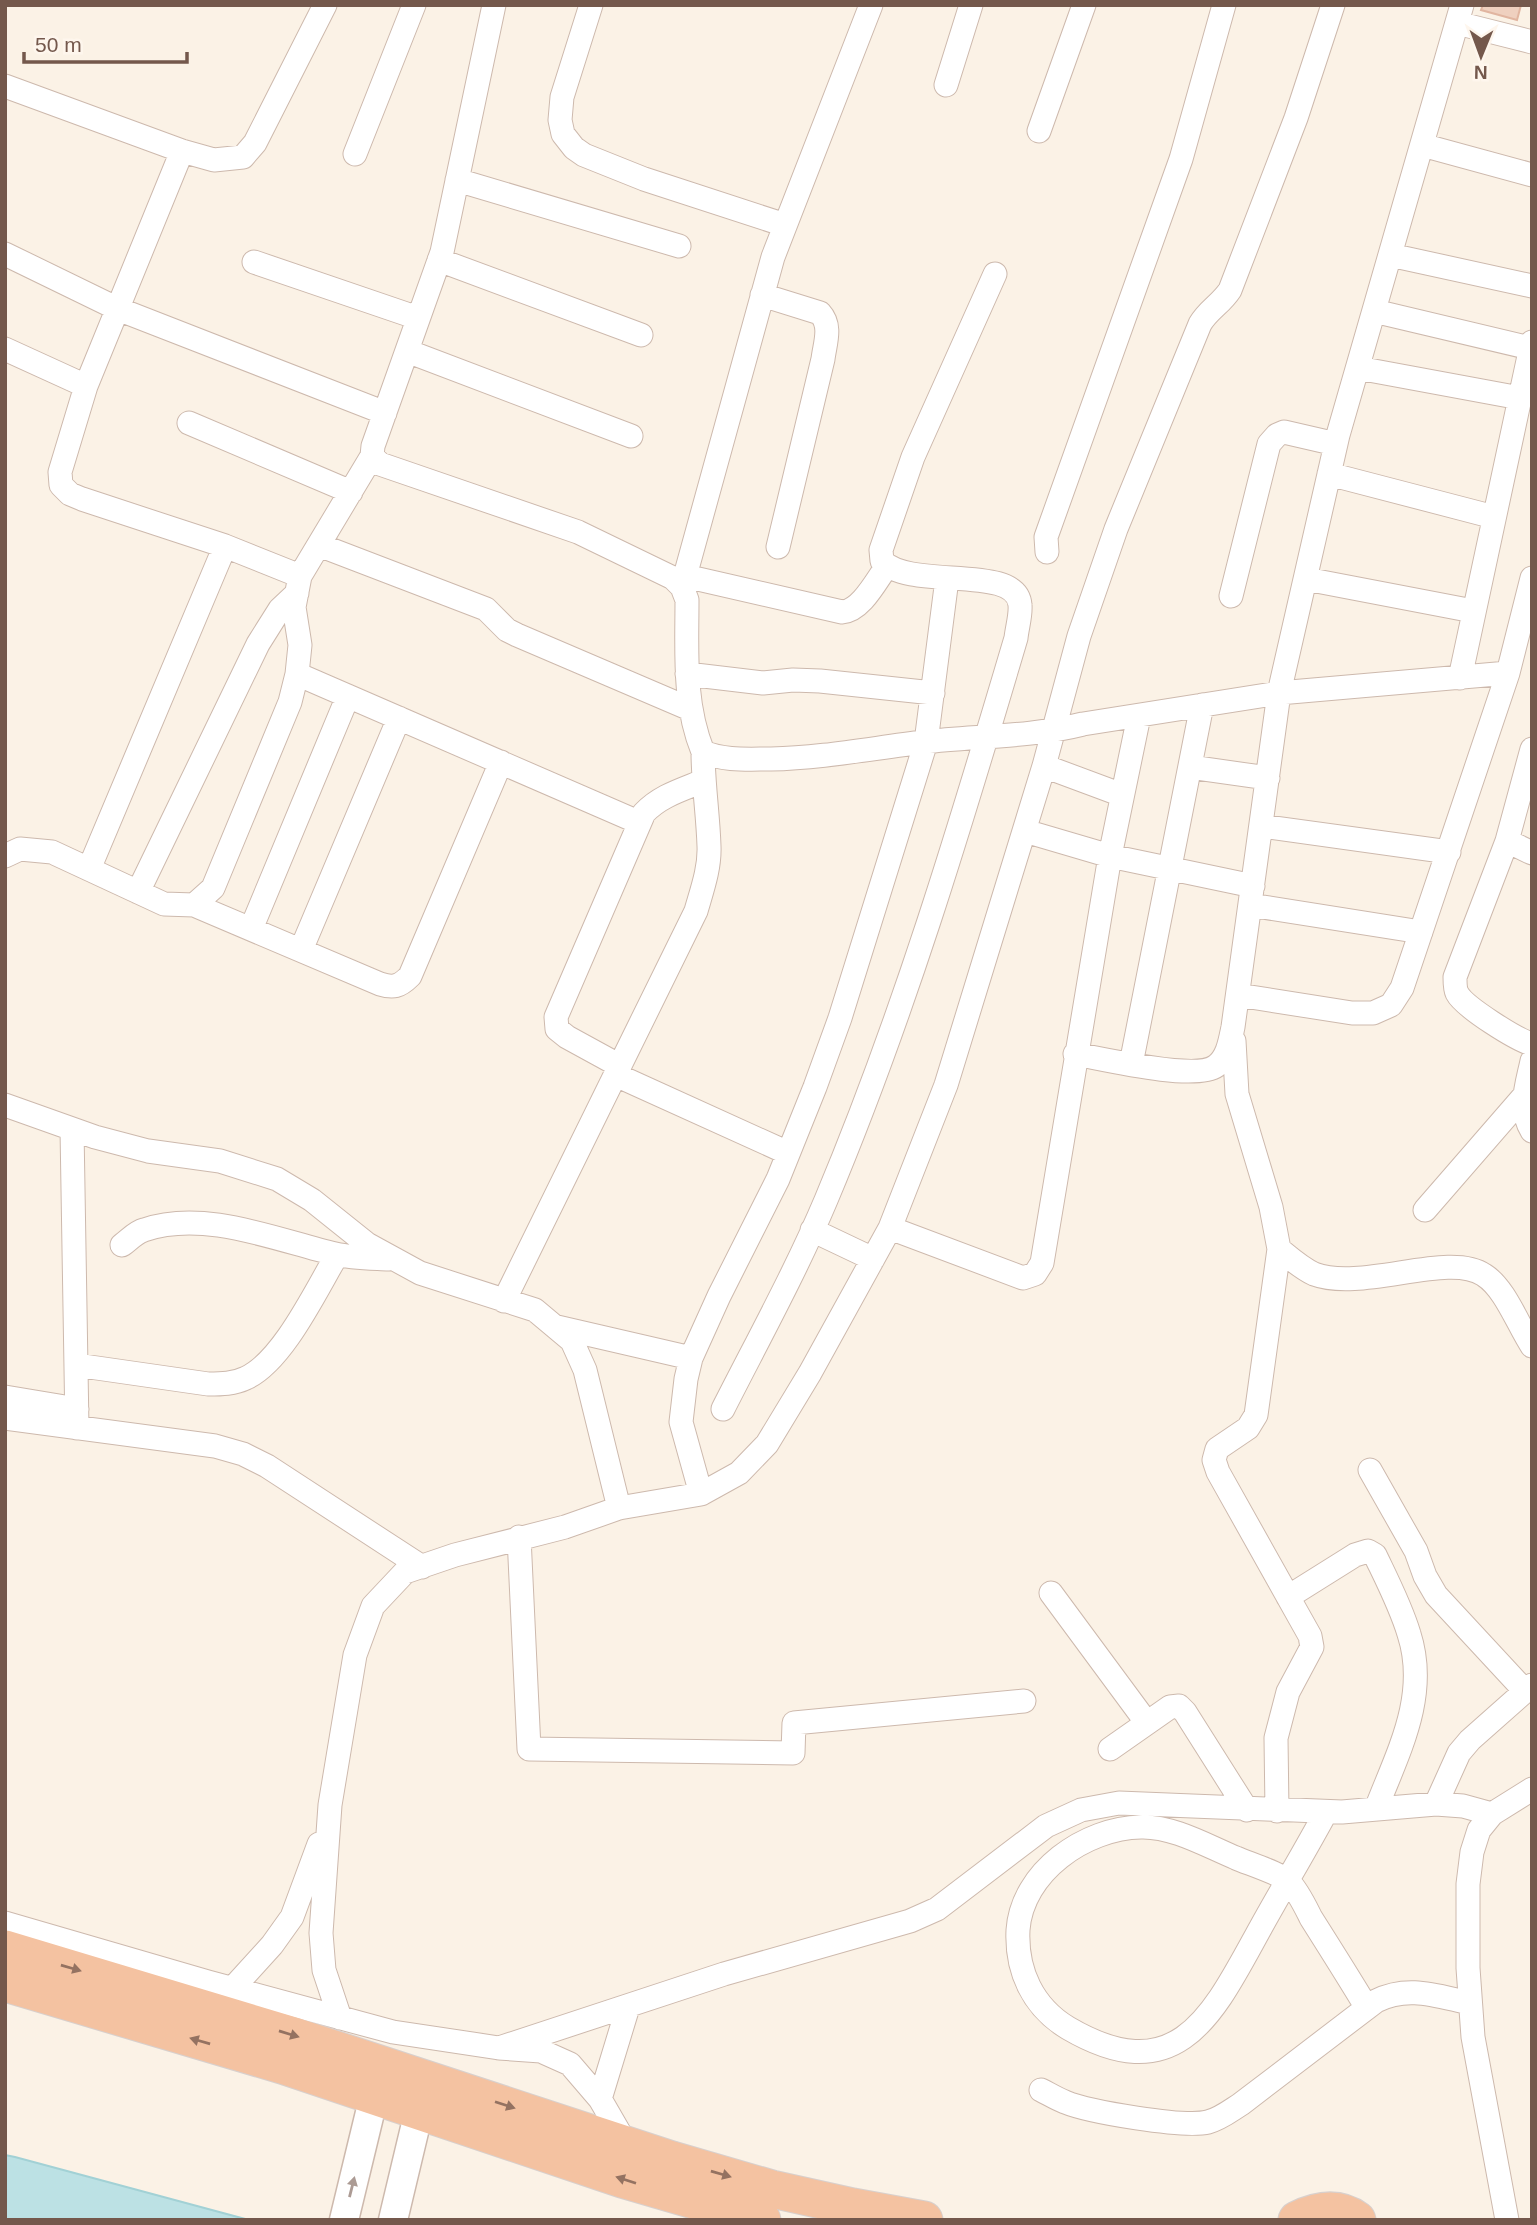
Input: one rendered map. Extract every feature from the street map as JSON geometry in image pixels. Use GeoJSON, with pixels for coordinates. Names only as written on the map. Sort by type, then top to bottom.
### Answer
{"type":"FeatureCollection","features":[{"type":"Feature","properties":{"kind":"highway"},"geometry":{"type":"LineString","coordinates":[[5,1949],[297,2036],[772,2189],[925,2220]]}},
{"type":"Feature","properties":{"kind":"highway"},"geometry":{"type":"LineString","coordinates":[[5,1983],[282,2065],[622,2179],[762,2220]]}},
{"type":"Feature","properties":{"kind":"highway"},"geometry":{"type":"LineString","coordinates":[[1297,2220],[1311,2212],[1331,2210],[1350,2214],[1357,2220]]}},
{"type":"Feature","properties":{"kind":"street"},"geometry":{"type":"LineString","coordinates":[[5,86],[214,160],[243,157],[255,143],[325,5]]}},
{"type":"Feature","properties":{"kind":"street"},"geometry":{"type":"LineString","coordinates":[[355,154],[414,5]]}},
{"type":"Feature","properties":{"kind":"street"},"geometry":{"type":"LineString","coordinates":[[138,892],[258,644],[298,584],[372,456],[384,413],[439,260],[494,5]]}},
{"type":"Feature","properties":{"kind":"street"},"geometry":{"type":"LineString","coordinates":[[591,5],[562,97],[560,120],[563,134],[574,148],[584,155],[644,179],[785,225]]}},
{"type":"Feature","properties":{"kind":"street"},"geometry":{"type":"LineString","coordinates":[[504,1301],[696,911],[705,883],[709,848],[703,751],[690,709],[687,600],[684,581],[773,257],[871,5]]}},
{"type":"Feature","properties":{"kind":"street"},"geometry":{"type":"LineString","coordinates":[[946,85],[971,5]]}},
{"type":"Feature","properties":{"kind":"street"},"geometry":{"type":"LineString","coordinates":[[1039,131],[1084,5]]}},
{"type":"Feature","properties":{"kind":"street"},"geometry":{"type":"LineString","coordinates":[[1047,552],[1046,537],[1181,159],[1224,5]]}},
{"type":"Feature","properties":{"kind":"street"},"geometry":{"type":"LineString","coordinates":[[340,2018],[324,1970],[321,1933],[330,1805],[355,1655],[373,1606],[405,1572],[565,1527],[620,1508],[701,1494],[739,1473],[767,1444],[810,1373],[890,1228],[946,1085],[1025,831],[1079,636],[1116,529],[1200,324],[1207,313],[1223,302],[1230,290],[1296,118],[1333,5]]}},
{"type":"Feature","properties":{"kind":"street"},"geometry":{"type":"LineString","coordinates":[[1075,1054],[1183,1072],[1202,1072],[1217,1066],[1228,1051],[1279,693],[1336,444],[1459,14],[1532,42]]}},
{"type":"Feature","properties":{"kind":"street"},"geometry":{"type":"LineString","coordinates":[[1422,145],[1532,175]]}},
{"type":"Feature","properties":{"kind":"street"},"geometry":{"type":"LineString","coordinates":[[182,150],[86,386],[60,472],[61,485],[70,494],[82,499],[225,546],[298,584]]}},
{"type":"Feature","properties":{"kind":"street"},"geometry":{"type":"LineString","coordinates":[[457,180],[679,246]]}},
{"type":"Feature","properties":{"kind":"street"},"geometry":{"type":"LineString","coordinates":[[5,254],[118,309],[384,413]]}},
{"type":"Feature","properties":{"kind":"street"},"geometry":{"type":"LineString","coordinates":[[1390,255],[1532,286]]}},
{"type":"Feature","properties":{"kind":"street"},"geometry":{"type":"LineString","coordinates":[[439,260],[641,335]]}},
{"type":"Feature","properties":{"kind":"street"},"geometry":{"type":"LineString","coordinates":[[254,262],[418,318]]}},
{"type":"Feature","properties":{"kind":"street"},"geometry":{"type":"LineString","coordinates":[[723,1409],[813,1230],[839,1165],[922,945],[1016,638],[1020,605],[1016,593],[1007,585],[988,580],[917,576],[887,566],[882,561],[881,550],[913,457],[995,274]]}},
{"type":"Feature","properties":{"kind":"street"},"geometry":{"type":"LineString","coordinates":[[762,295],[820,313],[826,320],[827,330],[823,359],[778,547]]}},
{"type":"Feature","properties":{"kind":"street"},"geometry":{"type":"LineString","coordinates":[[1374,311],[1531,345],[1460,678]]}},
{"type":"Feature","properties":{"kind":"street"},"geometry":{"type":"LineString","coordinates":[[5,349],[86,386]]}},
{"type":"Feature","properties":{"kind":"street"},"geometry":{"type":"LineString","coordinates":[[407,351],[631,436]]}},
{"type":"Feature","properties":{"kind":"street"},"geometry":{"type":"LineString","coordinates":[[1357,368],[1520,398]]}},
{"type":"Feature","properties":{"kind":"street"},"geometry":{"type":"LineString","coordinates":[[190,423],[351,492]]}},
{"type":"Feature","properties":{"kind":"street"},"geometry":{"type":"LineString","coordinates":[[1231,596],[1269,444],[1284,432],[1336,444]]}},
{"type":"Feature","properties":{"kind":"street"},"geometry":{"type":"LineString","coordinates":[[372,456],[380,464],[578,532],[684,581],[849,612],[857,606],[887,566]]}},
{"type":"Feature","properties":{"kind":"street"},"geometry":{"type":"LineString","coordinates":[[1329,474],[1494,517]]}},
{"type":"Feature","properties":{"kind":"street"},"geometry":{"type":"LineString","coordinates":[[319,545],[486,609],[517,635],[690,709]]}},
{"type":"Feature","properties":{"kind":"street"},"geometry":{"type":"LineString","coordinates":[[89,869],[225,546]]}},
{"type":"Feature","properties":{"kind":"street"},"geometry":{"type":"LineString","coordinates":[[1238,995],[1352,1013],[1373,1013],[1391,1005],[1402,988],[1508,673],[1532,578]]}},
{"type":"Feature","properties":{"kind":"street"},"geometry":{"type":"LineString","coordinates":[[701,1494],[681,1422],[691,1358],[778,1179],[840,1018],[926,742],[947,579]]}},
{"type":"Feature","properties":{"kind":"street"},"geometry":{"type":"LineString","coordinates":[[1306,579],[1473,611]]}},
{"type":"Feature","properties":{"kind":"street"},"geometry":{"type":"LineString","coordinates":[[194,905],[213,888],[290,702],[298,674],[300,645],[294,607],[298,584]]}},
{"type":"Feature","properties":{"kind":"street"},"geometry":{"type":"LineString","coordinates":[[703,751],[717,758],[732,760],[805,758],[926,742],[1054,732],[1083,724],[1279,693],[1508,673]]}},
{"type":"Feature","properties":{"kind":"street"},"geometry":{"type":"LineString","coordinates":[[298,674],[638,822]]}},
{"type":"Feature","properties":{"kind":"street"},"geometry":{"type":"LineString","coordinates":[[687,674],[763,683],[820,681],[933,693]]}},
{"type":"Feature","properties":{"kind":"street"},"geometry":{"type":"LineString","coordinates":[[251,929],[348,696]]}},
{"type":"Feature","properties":{"kind":"street"},"geometry":{"type":"LineString","coordinates":[[1131,1063],[1202,705]]}},
{"type":"Feature","properties":{"kind":"street"},"geometry":{"type":"LineString","coordinates":[[890,1228],[1023,1278],[1035,1274],[1042,1263],[1110,856],[1139,716]]}},
{"type":"Feature","properties":{"kind":"street"},"geometry":{"type":"LineString","coordinates":[[301,950],[400,718]]}},
{"type":"Feature","properties":{"kind":"street"},"geometry":{"type":"LineString","coordinates":[[1532,749],[1507,841],[1455,977],[1456,992],[1465,1002],[1520,1041],[1532,1044]]}},
{"type":"Feature","properties":{"kind":"street"},"geometry":{"type":"LineString","coordinates":[[5,856],[20,849],[52,852],[164,904],[194,905],[393,988],[410,976],[501,762]]}},
{"type":"Feature","properties":{"kind":"street"},"geometry":{"type":"LineString","coordinates":[[1044,766],[1122,795]]}},
{"type":"Feature","properties":{"kind":"street"},"geometry":{"type":"LineString","coordinates":[[1190,767],[1268,778]]}},
{"type":"Feature","properties":{"kind":"street"},"geometry":{"type":"LineString","coordinates":[[703,781],[667,795],[643,813],[556,1017],[557,1029],[618,1070],[788,1153]]}},
{"type":"Feature","properties":{"kind":"street"},"geometry":{"type":"LineString","coordinates":[[1261,826],[1448,852]]}},
{"type":"Feature","properties":{"kind":"street"},"geometry":{"type":"LineString","coordinates":[[1025,831],[1110,856],[1170,869],[1252,895],[1421,932]]}},
{"type":"Feature","properties":{"kind":"street"},"geometry":{"type":"LineString","coordinates":[[1507,841],[1532,853]]}},
{"type":"Feature","properties":{"kind":"street"},"geometry":{"type":"LineString","coordinates":[[1233,1027],[1237,1094],[1271,1207],[1279,1249],[1256,1415],[1248,1427],[1217,1448],[1214,1460],[1218,1472],[1310,1636],[1312,1647],[1288,1692],[1280,1715],[1275,1762],[1278,1811]]}},
{"type":"Feature","properties":{"kind":"street"},"geometry":{"type":"LineString","coordinates":[[1532,1061],[1524,1096],[1524,1110],[1532,1131]]}},
{"type":"Feature","properties":{"kind":"street"},"geometry":{"type":"LineString","coordinates":[[1425,1210],[1524,1096]]}},
{"type":"Feature","properties":{"kind":"street"},"geometry":{"type":"LineString","coordinates":[[5,1105],[72,1129],[148,1151],[220,1161],[277,1179],[312,1200],[367,1244],[420,1273],[535,1310],[572,1342],[585,1370],[620,1508]]}},
{"type":"Feature","properties":{"kind":"street"},"geometry":{"type":"LineString","coordinates":[[72,1129],[77,1418]]}},
{"type":"Feature","properties":{"kind":"street"},"geometry":{"type":"LineString","coordinates":[[122,1245],[141,1230],[162,1225],[219,1225],[337,1255],[395,1259]]}},
{"type":"Feature","properties":{"kind":"street"},"geometry":{"type":"LineString","coordinates":[[813,1230],[873,1259]]}},
{"type":"Feature","properties":{"kind":"street"},"geometry":{"type":"LineString","coordinates":[[1279,1249],[1314,1274],[1334,1278],[1354,1279],[1451,1267],[1483,1274],[1496,1285],[1532,1346]]}},
{"type":"Feature","properties":{"kind":"street"},"geometry":{"type":"LineString","coordinates":[[76,1365],[208,1384],[227,1384],[245,1379],[261,1369],[277,1353],[337,1255]]}},
{"type":"Feature","properties":{"kind":"street"},"geometry":{"type":"LineString","coordinates":[[554,1326],[691,1358]]}},
{"type":"Feature","properties":{"kind":"street"},"geometry":{"type":"LineString","coordinates":[[5,1397],[77,1418],[243,1454],[267,1466],[422,1567]]}},
{"type":"Feature","properties":{"kind":"street"},"geometry":{"type":"LineString","coordinates":[[5,1418],[77,1418]]}},
{"type":"Feature","properties":{"kind":"street"},"geometry":{"type":"LineString","coordinates":[[1370,1470],[1416,1551],[1425,1576],[1436,1595],[1528,1688],[1459,1753],[1436,1804]]}},
{"type":"Feature","properties":{"kind":"street"},"geometry":{"type":"LineString","coordinates":[[520,1538],[529,1749],[793,1753],[794,1723],[1024,1700]]}},
{"type":"Feature","properties":{"kind":"street"},"geometry":{"type":"LineString","coordinates":[[1288,1597],[1355,1555],[1368,1551],[1375,1555],[1409,1632],[1416,1658],[1415,1704],[1376,1809]]}},
{"type":"Feature","properties":{"kind":"street"},"geometry":{"type":"LineString","coordinates":[[1051,1593],[1147,1723]]}},
{"type":"Feature","properties":{"kind":"street"},"geometry":{"type":"LineString","coordinates":[[1110,1749],[1170,1707],[1179,1706],[1247,1810]]}},
{"type":"Feature","properties":{"kind":"street"},"geometry":{"type":"LineString","coordinates":[[1507,2220],[1473,2037],[1467,1926],[1470,1873],[1479,1830],[1492,1814],[1532,1789]]}},
{"type":"Feature","properties":{"kind":"street"},"geometry":{"type":"LineString","coordinates":[[499,2048],[724,1974],[910,1921],[937,1909],[1046,1826],[1081,1810],[1119,1803],[1326,1812],[1436,1804],[1492,1814]]}},
{"type":"Feature","properties":{"kind":"street"},"geometry":{"type":"LineString","coordinates":[[232,1989],[272,1945],[292,1917],[309,1874],[330,1805]]}},
{"type":"Feature","properties":{"kind":"street"},"geometry":{"type":"LineString","coordinates":[[1326,1812],[1288,1880],[1212,2012],[1196,2030],[1171,2046],[1142,2052],[1114,2049],[1082,2036],[1056,2021],[1037,2003],[1024,1979],[1018,1930],[1024,1902],[1035,1882],[1055,1861],[1088,1840],[1109,1831],[1143,1826],[1174,1833],[1288,1880],[1367,2007]]}},
{"type":"Feature","properties":{"kind":"street"},"geometry":{"type":"LineString","coordinates":[[5,1923],[232,1989],[394,2032],[499,2048],[541,2051],[570,2064],[600,2098],[626,2144]]}},
{"type":"Feature","properties":{"kind":"street"},"geometry":{"type":"LineString","coordinates":[[1041,2090],[1064,2102],[1089,2110],[1185,2124],[1207,2123],[1224,2116],[1241,2104],[1367,2007],[1389,1994],[1414,1992],[1470,2003]]}},
{"type":"Feature","properties":{"kind":"street"},"geometry":{"type":"LineString","coordinates":[[600,2098],[628,2007]]}},
{"type":"Feature","properties":{"kind":"street"},"geometry":{"type":"LineString","coordinates":[[344,2220],[374,2096]]}},
{"type":"Feature","properties":{"kind":"street"},"geometry":{"type":"LineString","coordinates":[[393,2220],[419,2111]]}},
{"type":"Feature","properties":{"kind":"water"},"geometry":{"type":"Polygon","coordinates":[[[5,2155],[15,2157],[249,2220],[5,2220],[5,2155]]]}},
{"type":"Feature","properties":{"kind":"building"},"geometry":{"type":"Polygon","coordinates":[[[1483,5],[1521,5],[1517,20],[1481,10],[1483,5]]]}}]}
